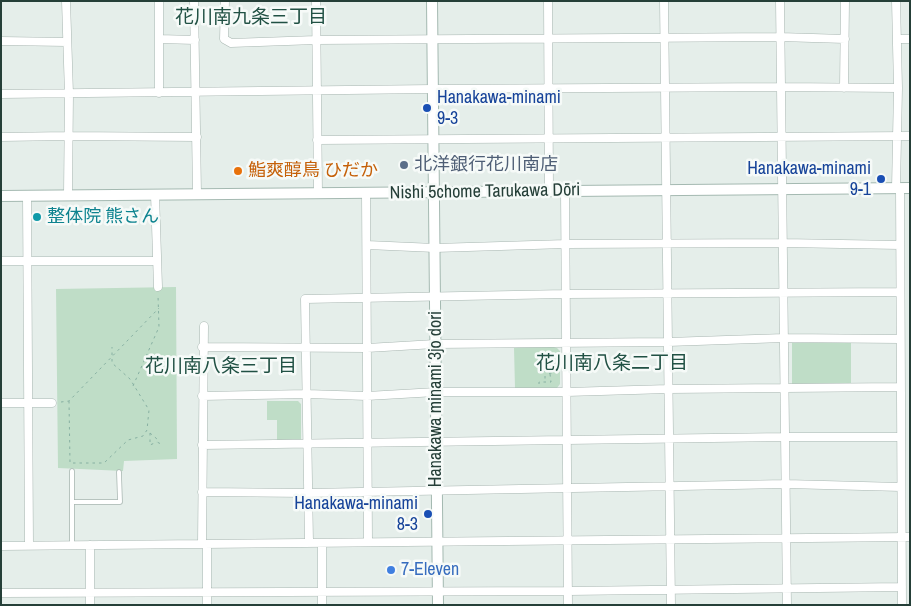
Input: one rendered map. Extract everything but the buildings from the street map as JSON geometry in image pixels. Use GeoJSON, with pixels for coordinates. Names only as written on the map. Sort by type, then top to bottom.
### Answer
{"type":"FeatureCollection","features":[{"type":"Feature","properties":{"kind":"main road","name":"Hanakawa minami 3jo dori"},"geometry":{"type":"LineString","coordinates":[[432,1],[438,605]]}},
{"type":"Feature","properties":{"kind":"main road","name":"Nishi 5chome Tarukawa Dōri"},"geometry":{"type":"LineString","coordinates":[[1,196],[902,188]]}},
{"type":"Feature","properties":{"kind":"street"},"geometry":{"type":"LineString","coordinates":[[66,1],[69,94],[67,136],[68,194]]}},
{"type":"Feature","properties":{"kind":"street"},"geometry":{"type":"LineString","coordinates":[[159,1],[159,93]]}},
{"type":"Feature","properties":{"kind":"street"},"geometry":{"type":"LineString","coordinates":[[194,1],[197,194]]}},
{"type":"Feature","properties":{"kind":"street"},"geometry":{"type":"LineString","coordinates":[[225,1],[224,39],[231,43],[316,40],[845,38]]}},
{"type":"Feature","properties":{"kind":"street"},"geometry":{"type":"LineString","coordinates":[[316,1],[318,193]]}},
{"type":"Feature","properties":{"kind":"street"},"geometry":{"type":"LineString","coordinates":[[548,1],[550,39],[549,191]]}},
{"type":"Feature","properties":{"kind":"street"},"geometry":{"type":"LineString","coordinates":[[664,1],[671,605]]}},
{"type":"Feature","properties":{"kind":"street"},"geometry":{"type":"LineString","coordinates":[[780,1],[787,605]]}},
{"type":"Feature","properties":{"kind":"street"},"geometry":{"type":"LineString","coordinates":[[844,88],[845,1]]}},
{"type":"Feature","properties":{"kind":"street"},"geometry":{"type":"LineString","coordinates":[[896,1],[898,136],[902,188],[900,245],[901,487],[906,538],[902,605]]}},
{"type":"Feature","properties":{"kind":"street"},"geometry":{"type":"LineString","coordinates":[[897,39],[910,38]]}},
{"type":"Feature","properties":{"kind":"street"},"geometry":{"type":"LineString","coordinates":[[159,39],[195,40]]}},
{"type":"Feature","properties":{"kind":"street"},"geometry":{"type":"LineString","coordinates":[[1,41],[67,42]]}},
{"type":"Feature","properties":{"kind":"street"},"geometry":{"type":"LineString","coordinates":[[1,94],[550,88],[898,88]]}},
{"type":"Feature","properties":{"kind":"street"},"geometry":{"type":"LineString","coordinates":[[317,140],[910,136]]}},
{"type":"Feature","properties":{"kind":"street"},"geometry":{"type":"LineString","coordinates":[[1,137],[196,137]]}},
{"type":"Feature","properties":{"kind":"street"},"geometry":{"type":"LineString","coordinates":[[565,191],[568,605]]}},
{"type":"Feature","properties":{"kind":"street"},"geometry":{"type":"LineString","coordinates":[[366,193],[368,542]]}},
{"type":"Feature","properties":{"kind":"street"},"geometry":{"type":"LineString","coordinates":[[156,194],[158,287]]}},
{"type":"Feature","properties":{"kind":"street"},"geometry":{"type":"LineString","coordinates":[[27,195],[29,545]]}},
{"type":"Feature","properties":{"kind":"street"},"geometry":{"type":"LineString","coordinates":[[367,245],[435,248],[566,244],[783,243],[900,245]]}},
{"type":"Feature","properties":{"kind":"street"},"geometry":{"type":"LineString","coordinates":[[1,262],[157,261]]}},
{"type":"Feature","properties":{"kind":"street"},"geometry":{"type":"LineString","coordinates":[[309,543],[305,299],[435,295],[667,294],[783,291],[900,292]]}},
{"type":"Feature","properties":{"kind":"street"},"geometry":{"type":"LineString","coordinates":[[204,326],[202,347],[202,492],[207,605]]}},
{"type":"Feature","properties":{"kind":"street"},"geometry":{"type":"LineString","coordinates":[[202,347],[367,348],[435,344],[668,342],[900,336],[910,332]]}},
{"type":"Feature","properties":{"kind":"street"},"geometry":{"type":"LineString","coordinates":[[202,396],[307,394],[367,396],[436,392],[784,389],[901,383],[910,380]]}},
{"type":"Feature","properties":{"kind":"street"},"geometry":{"type":"LineString","coordinates":[[1,403],[52,403]]}},
{"type":"Feature","properties":{"kind":"street"},"geometry":{"type":"LineString","coordinates":[[202,445],[367,444],[567,439],[901,437]]}},
{"type":"Feature","properties":{"kind":"street"},"geometry":{"type":"LineString","coordinates":[[202,492],[308,493],[436,489],[786,484],[901,487]]}},
{"type":"Feature","properties":{"kind":"street"},"geometry":{"type":"LineString","coordinates":[[1,546],[906,538]]}},
{"type":"Feature","properties":{"kind":"street"},"geometry":{"type":"LineString","coordinates":[[322,543],[322,605]]}},
{"type":"Feature","properties":{"kind":"street"},"geometry":{"type":"LineString","coordinates":[[90,545],[90,605]]}},
{"type":"Feature","properties":{"kind":"street"},"geometry":{"type":"LineString","coordinates":[[1,593],[207,594],[902,587]]}},
{"type":"Feature","properties":{"kind":"lane"},"geometry":{"type":"LineString","coordinates":[[72,471],[72,545]]}},
{"type":"Feature","properties":{"kind":"lane"},"geometry":{"type":"LineString","coordinates":[[72,502],[120,502],[119,472]]}},
{"type":"Feature","properties":{"kind":"path"},"geometry":{"type":"LineString","coordinates":[[133,386],[159,327],[158,287]]}},
{"type":"Feature","properties":{"kind":"path"},"geometry":{"type":"LineString","coordinates":[[52,403],[69,401],[159,308]]}},
{"type":"Feature","properties":{"kind":"path"},"geometry":{"type":"LineString","coordinates":[[542,343],[542,359],[545,359],[545,362],[552,362]]}},
{"type":"Feature","properties":{"kind":"path"},"geometry":{"type":"LineString","coordinates":[[112,347],[112,363],[130,379],[149,410],[148,430],[157,442],[161,444]]}},
{"type":"Feature","properties":{"kind":"path"},"geometry":{"type":"LineString","coordinates":[[539,392],[539,382],[551,382],[550,373],[552,373],[552,354],[541,354]]}},
{"type":"Feature","properties":{"kind":"path"},"geometry":{"type":"LineString","coordinates":[[545,362],[545,382]]}},
{"type":"Feature","properties":{"kind":"path"},"geometry":{"type":"LineString","coordinates":[[545,374],[550,373]]}},
{"type":"Feature","properties":{"kind":"path"},"geometry":{"type":"LineString","coordinates":[[69,401],[70,464],[104,463],[128,440],[143,436],[148,430]]}},
{"type":"Feature","properties":{"kind":"path"},"geometry":{"type":"LineString","coordinates":[[150,433],[150,445],[157,442]]}},
{"type":"Feature","properties":{"kind":"green space"},"geometry":{"type":"Polygon","coordinates":[[[176,287],[177,459],[124,461],[123,471],[58,468],[56,289],[176,287]]]}},
{"type":"Feature","properties":{"kind":"green space"},"geometry":{"type":"Polygon","coordinates":[[[851,342],[851,384],[792,385],[792,343],[851,342]]]}},
{"type":"Feature","properties":{"kind":"green space"},"geometry":{"type":"Polygon","coordinates":[[[542,343],[557,348],[560,351],[560,384],[557,388],[539,392],[515,388],[514,348],[542,343]]]}},
{"type":"Feature","properties":{"kind":"green space"},"geometry":{"type":"Polygon","coordinates":[[[267,401],[298,401],[301,404],[301,440],[277,440],[277,420],[267,420],[267,401]]]}},
{"type":"Feature","properties":{"kind":"place","name":"Hanakawa-minami 9-3"},"geometry":{"type":"Point","coordinates":[427,108]}},
{"type":"Feature","properties":{"kind":"place","name":"北洋銀行花川南店"},"geometry":{"type":"Point","coordinates":[404,165]}},
{"type":"Feature","properties":{"kind":"place","name":"鮨爽醇鳥 ひだか"},"geometry":{"type":"Point","coordinates":[238,171]}},
{"type":"Feature","properties":{"kind":"place","name":"Hanakawa-minami 9-1"},"geometry":{"type":"Point","coordinates":[881,179]}},
{"type":"Feature","properties":{"kind":"place","name":"整体院 熊さん"},"geometry":{"type":"Point","coordinates":[37,217]}},
{"type":"Feature","properties":{"kind":"place","name":"Hanakawa-minami 8-3"},"geometry":{"type":"Point","coordinates":[428,514]}},
{"type":"Feature","properties":{"kind":"place","name":"7-Eleven"},"geometry":{"type":"Point","coordinates":[391,570]}},
{"type":"Feature","properties":{"kind":"district","name":"花川南九条三丁目"},"geometry":{"type":"Point","coordinates":[251,18]}},
{"type":"Feature","properties":{"kind":"district","name":"花川南八条二丁目"},"geometry":{"type":"Point","coordinates":[612,364]}},
{"type":"Feature","properties":{"kind":"district","name":"花川南八条三丁目"},"geometry":{"type":"Point","coordinates":[221,367]}}]}
